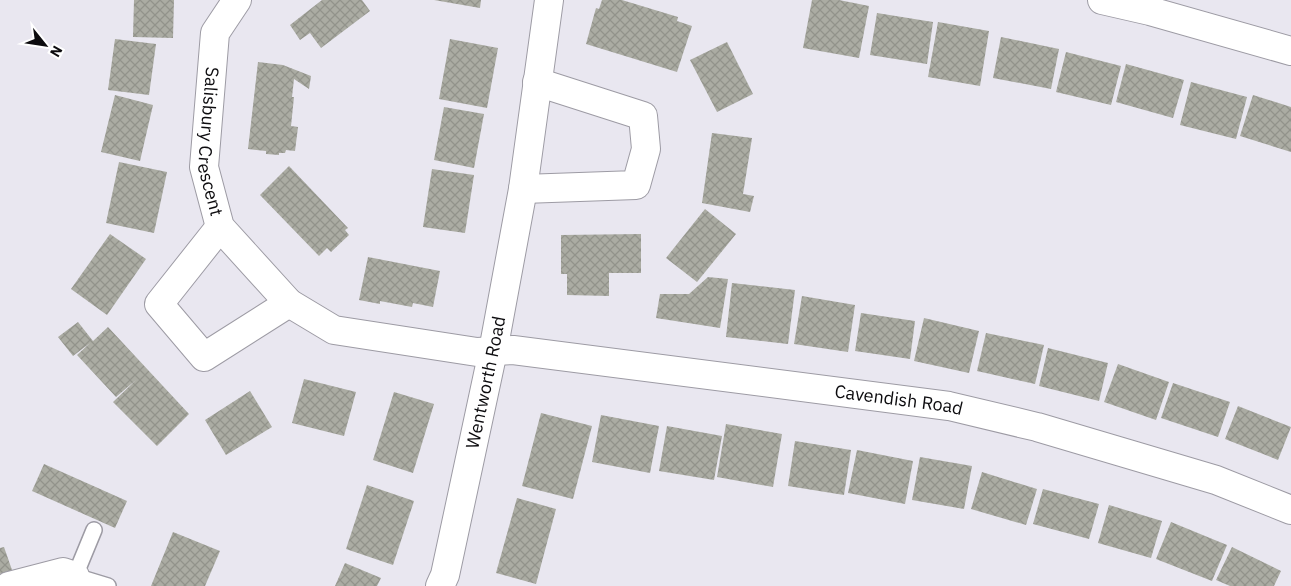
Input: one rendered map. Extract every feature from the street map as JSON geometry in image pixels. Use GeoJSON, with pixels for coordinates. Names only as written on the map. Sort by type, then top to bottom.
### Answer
{"type":"FeatureCollection","features":[{"type":"Feature","properties":{"kind":"street","name":"Salisbury Crescent"},"geometry":{"type":"LineString","coordinates":[[237,0],[215,33],[204,167],[220,227],[289,302],[334,330],[477,352],[493,351]]}},
{"type":"Feature","properties":{"kind":"street","name":"Wentworth Road"},"geometry":{"type":"LineString","coordinates":[[442,580],[493,351],[523,189],[549,0]]}},
{"type":"Feature","properties":{"kind":"street"},"geometry":{"type":"LineString","coordinates":[[1102,0],[1291,51]]}},
{"type":"Feature","properties":{"kind":"street"},"geometry":{"type":"LineString","coordinates":[[523,189],[636,185],[646,149],[643,116],[537,82]]}},
{"type":"Feature","properties":{"kind":"street","name":"Salisbury Crescent"},"geometry":{"type":"LineString","coordinates":[[220,227],[159,304],[204,357],[289,302]]}},
{"type":"Feature","properties":{"kind":"street","name":"Cavendish Road"},"geometry":{"type":"LineString","coordinates":[[493,351],[513,350],[948,406],[1038,427],[1216,480],[1291,510]]}},
{"type":"Feature","properties":{"kind":"street"},"geometry":{"type":"LineString","coordinates":[[9,586],[63,572],[77,581]]}},
{"type":"Feature","properties":{"kind":"lane"},"geometry":{"type":"LineString","coordinates":[[94,530],[77,581],[108,586]]}},
{"type":"Feature","properties":{"kind":"building"},"geometry":{"type":"Polygon","coordinates":[[[134,0],[174,0],[173,38],[133,37],[134,0]]]}},
{"type":"Feature","properties":{"kind":"building"},"geometry":{"type":"Polygon","coordinates":[[[322,0],[362,0],[370,11],[321,48],[310,33],[300,40],[290,25],[322,0]]]}},
{"type":"Feature","properties":{"kind":"building"},"geometry":{"type":"Polygon","coordinates":[[[434,0],[481,0],[480,8],[434,0]]]}},
{"type":"Feature","properties":{"kind":"building"},"geometry":{"type":"Polygon","coordinates":[[[602,0],[622,0],[678,17],[677,21],[692,26],[677,72],[586,44],[596,8],[599,9],[602,0]]]}},
{"type":"Feature","properties":{"kind":"building"},"geometry":{"type":"Polygon","coordinates":[[[812,0],[839,0],[869,6],[859,58],[803,48],[812,0]]]}},
{"type":"Feature","properties":{"kind":"building"},"geometry":{"type":"Polygon","coordinates":[[[877,13],[933,22],[927,64],[870,55],[877,13]]]}},
{"type":"Feature","properties":{"kind":"building"},"geometry":{"type":"Polygon","coordinates":[[[938,22],[989,31],[980,86],[928,77],[938,22]]]}},
{"type":"Feature","properties":{"kind":"building"},"geometry":{"type":"Polygon","coordinates":[[[1001,37],[1059,49],[1051,89],[993,78],[1001,37]]]}},
{"type":"Feature","properties":{"kind":"building"},"geometry":{"type":"Polygon","coordinates":[[[115,39],[156,44],[149,95],[108,90],[115,39]]]}},
{"type":"Feature","properties":{"kind":"building"},"geometry":{"type":"Polygon","coordinates":[[[450,39],[498,48],[487,108],[439,99],[450,39]]]}},
{"type":"Feature","properties":{"kind":"building"},"geometry":{"type":"Polygon","coordinates":[[[727,42],[753,94],[717,112],[690,60],[727,42]]]}},
{"type":"Feature","properties":{"kind":"building"},"geometry":{"type":"Polygon","coordinates":[[[1066,52],[1121,66],[1111,105],[1056,92],[1066,52]]]}},
{"type":"Feature","properties":{"kind":"building"},"geometry":{"type":"Polygon","coordinates":[[[258,62],[283,65],[311,76],[309,89],[294,79],[291,126],[298,127],[295,151],[286,150],[285,153],[279,153],[279,155],[248,149],[258,62]]]}},
{"type":"Feature","properties":{"kind":"building"},"geometry":{"type":"Polygon","coordinates":[[[1126,64],[1184,80],[1173,118],[1116,102],[1126,64]]]}},
{"type":"Feature","properties":{"kind":"building"},"geometry":{"type":"Polygon","coordinates":[[[1191,82],[1247,97],[1236,139],[1180,125],[1191,82]]]}},
{"type":"Feature","properties":{"kind":"building"},"geometry":{"type":"Polygon","coordinates":[[[115,95],[153,105],[140,161],[101,152],[115,95]]]}},
{"type":"Feature","properties":{"kind":"building"},"geometry":{"type":"Polygon","coordinates":[[[1253,95],[1291,107],[1291,152],[1240,136],[1253,95]]]}},
{"type":"Feature","properties":{"kind":"building"},"geometry":{"type":"Polygon","coordinates":[[[444,107],[484,114],[474,168],[434,160],[444,107]]]}},
{"type":"Feature","properties":{"kind":"building"},"geometry":{"type":"Polygon","coordinates":[[[712,133],[752,138],[743,194],[754,196],[750,212],[702,203],[712,133]]]}},
{"type":"Feature","properties":{"kind":"building"},"geometry":{"type":"Polygon","coordinates":[[[119,162],[167,172],[154,233],[106,223],[119,162]]]}},
{"type":"Feature","properties":{"kind":"building"},"geometry":{"type":"Polygon","coordinates":[[[289,166],[348,228],[345,230],[349,235],[331,252],[327,248],[319,256],[260,195],[289,166]]]}},
{"type":"Feature","properties":{"kind":"building"},"geometry":{"type":"Polygon","coordinates":[[[432,169],[474,175],[465,233],[423,227],[432,169]]]}},
{"type":"Feature","properties":{"kind":"building"},"geometry":{"type":"Polygon","coordinates":[[[705,209],[736,234],[697,282],[666,258],[705,209]]]}},
{"type":"Feature","properties":{"kind":"building"},"geometry":{"type":"Polygon","coordinates":[[[110,234],[146,259],[107,315],[71,289],[110,234]]]}},
{"type":"Feature","properties":{"kind":"building"},"geometry":{"type":"Polygon","coordinates":[[[641,234],[641,273],[609,273],[609,296],[567,295],[567,274],[561,274],[561,235],[641,234]]]}},
{"type":"Feature","properties":{"kind":"building"},"geometry":{"type":"Polygon","coordinates":[[[368,257],[440,271],[433,307],[413,303],[412,307],[380,301],[380,304],[359,300],[368,257]]]}},
{"type":"Feature","properties":{"kind":"building"},"geometry":{"type":"Polygon","coordinates":[[[708,277],[728,279],[720,328],[656,318],[660,294],[689,294],[708,277]]]}},
{"type":"Feature","properties":{"kind":"building"},"geometry":{"type":"Polygon","coordinates":[[[732,283],[795,290],[788,344],[726,337],[732,283]]]}},
{"type":"Feature","properties":{"kind":"building"},"geometry":{"type":"Polygon","coordinates":[[[802,296],[855,305],[848,352],[794,344],[802,296]]]}},
{"type":"Feature","properties":{"kind":"building"},"geometry":{"type":"Polygon","coordinates":[[[861,313],[915,321],[910,359],[855,351],[861,313]]]}},
{"type":"Feature","properties":{"kind":"building"},"geometry":{"type":"Polygon","coordinates":[[[924,318],[979,331],[969,373],[914,361],[924,318]]]}},
{"type":"Feature","properties":{"kind":"building"},"geometry":{"type":"Polygon","coordinates":[[[78,322],[93,341],[108,327],[189,414],[157,446],[113,402],[136,380],[116,397],[77,355],[90,343],[73,356],[58,337],[78,322]]]}},
{"type":"Feature","properties":{"kind":"building"},"geometry":{"type":"Polygon","coordinates":[[[986,333],[1044,345],[1035,384],[977,371],[986,333]]]}},
{"type":"Feature","properties":{"kind":"building"},"geometry":{"type":"Polygon","coordinates":[[[1048,348],[1108,363],[1099,401],[1039,386],[1048,348]]]}},
{"type":"Feature","properties":{"kind":"building"},"geometry":{"type":"Polygon","coordinates":[[[1118,364],[1169,382],[1156,420],[1104,402],[1118,364]]]}},
{"type":"Feature","properties":{"kind":"building"},"geometry":{"type":"Polygon","coordinates":[[[304,379],[356,392],[344,436],[292,423],[304,379]]]}},
{"type":"Feature","properties":{"kind":"building"},"geometry":{"type":"Polygon","coordinates":[[[1173,383],[1230,402],[1218,437],[1161,418],[1173,383]]]}},
{"type":"Feature","properties":{"kind":"building"},"geometry":{"type":"Polygon","coordinates":[[[250,391],[272,427],[226,455],[205,420],[250,391]]]}},
{"type":"Feature","properties":{"kind":"building"},"geometry":{"type":"Polygon","coordinates":[[[394,392],[434,404],[413,473],[373,460],[394,392]]]}},
{"type":"Feature","properties":{"kind":"building"},"geometry":{"type":"Polygon","coordinates":[[[1238,406],[1291,427],[1278,460],[1225,439],[1238,406]]]}},
{"type":"Feature","properties":{"kind":"building"},"geometry":{"type":"Polygon","coordinates":[[[541,413],[592,426],[573,499],[522,486],[541,413]]]}},
{"type":"Feature","properties":{"kind":"building"},"geometry":{"type":"Polygon","coordinates":[[[601,415],[659,426],[650,473],[592,462],[601,415]]]}},
{"type":"Feature","properties":{"kind":"building"},"geometry":{"type":"Polygon","coordinates":[[[726,424],[782,434],[773,487],[717,477],[726,424]]]}},
{"type":"Feature","properties":{"kind":"building"},"geometry":{"type":"Polygon","coordinates":[[[667,426],[722,436],[714,480],[659,471],[667,426]]]}},
{"type":"Feature","properties":{"kind":"building"},"geometry":{"type":"Polygon","coordinates":[[[795,441],[851,450],[844,495],[788,486],[795,441]]]}},
{"type":"Feature","properties":{"kind":"building"},"geometry":{"type":"Polygon","coordinates":[[[857,450],[913,461],[905,504],[848,493],[857,450]]]}},
{"type":"Feature","properties":{"kind":"building"},"geometry":{"type":"Polygon","coordinates":[[[920,457],[972,466],[964,509],[912,500],[920,457]]]}},
{"type":"Feature","properties":{"kind":"building"},"geometry":{"type":"Polygon","coordinates":[[[44,464],[127,501],[115,528],[32,491],[44,464]]]}},
{"type":"Feature","properties":{"kind":"building"},"geometry":{"type":"Polygon","coordinates":[[[982,472],[1037,489],[1026,525],[971,509],[982,472]]]}},
{"type":"Feature","properties":{"kind":"building"},"geometry":{"type":"Polygon","coordinates":[[[367,485],[414,501],[393,565],[346,549],[367,485]]]}},
{"type":"Feature","properties":{"kind":"building"},"geometry":{"type":"Polygon","coordinates":[[[1043,489],[1099,504],[1089,539],[1033,524],[1043,489]]]}},
{"type":"Feature","properties":{"kind":"building"},"geometry":{"type":"Polygon","coordinates":[[[517,498],[556,509],[536,584],[496,573],[517,498]]]}},
{"type":"Feature","properties":{"kind":"building"},"geometry":{"type":"Polygon","coordinates":[[[1109,505],[1162,521],[1151,558],[1098,543],[1109,505]]]}},
{"type":"Feature","properties":{"kind":"building"},"geometry":{"type":"Polygon","coordinates":[[[1171,522],[1227,545],[1212,581],[1156,559],[1171,522]]]}},
{"type":"Feature","properties":{"kind":"building"},"geometry":{"type":"Polygon","coordinates":[[[173,532],[220,551],[205,586],[151,586],[173,532]]]}},
{"type":"Feature","properties":{"kind":"building"},"geometry":{"type":"Polygon","coordinates":[[[4,547],[12,570],[0,574],[0,548],[4,547]]]}},
{"type":"Feature","properties":{"kind":"building"},"geometry":{"type":"Polygon","coordinates":[[[1232,547],[1281,571],[1274,586],[1230,586],[1216,580],[1232,547]]]}},
{"type":"Feature","properties":{"kind":"building"},"geometry":{"type":"Polygon","coordinates":[[[345,563],[381,578],[377,586],[335,586],[345,563]]]}}]}
